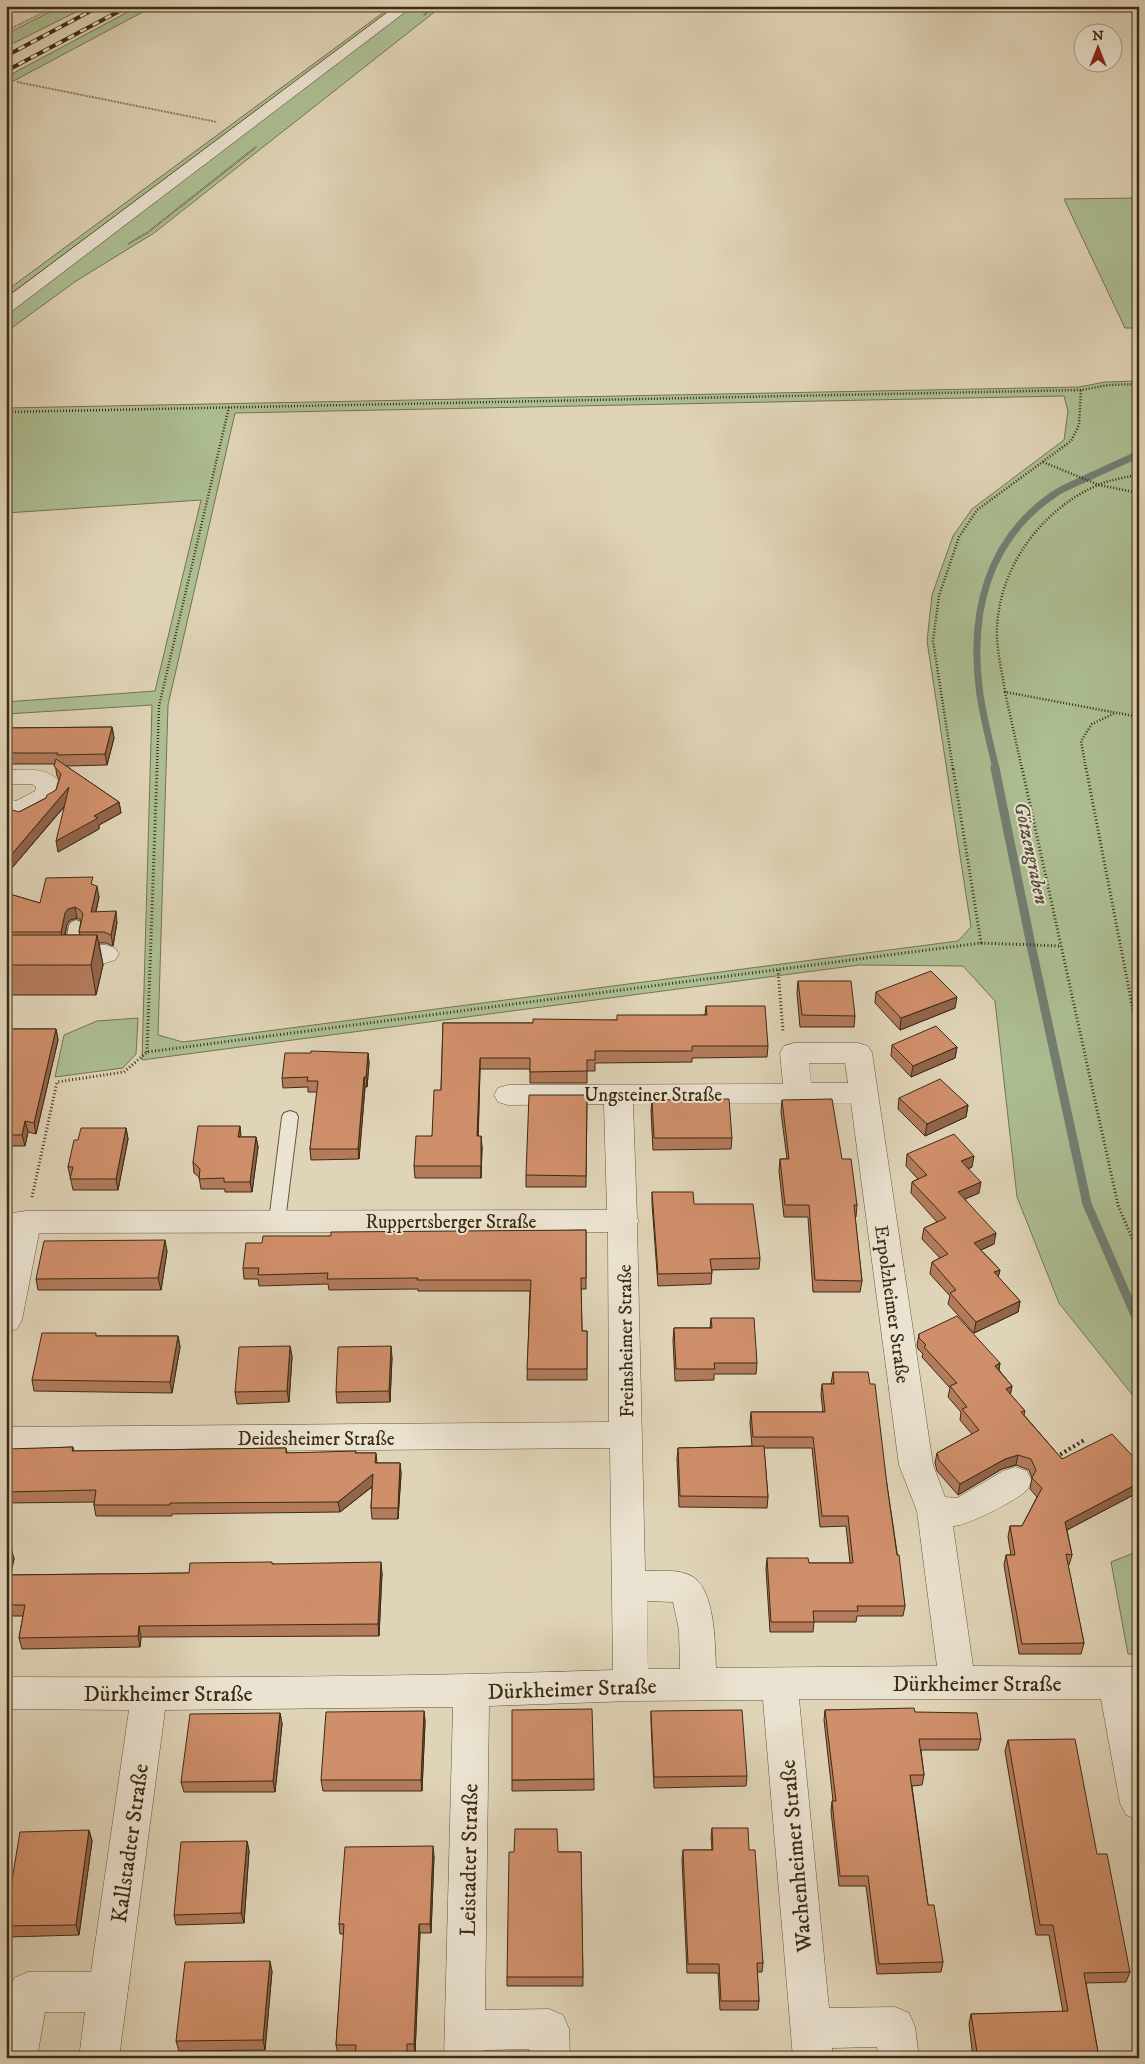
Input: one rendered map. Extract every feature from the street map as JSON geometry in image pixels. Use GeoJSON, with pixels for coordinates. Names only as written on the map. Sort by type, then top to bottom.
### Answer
{"type":"FeatureCollection","features":[{"type":"Feature","properties":{"kind":"street"},"geometry":{"type":"LineString","coordinates":[[6,307],[406,6]]}},
{"type":"Feature","properties":{"kind":"street"},"geometry":{"type":"LineString","coordinates":[[6,778],[37,778],[49,784],[47,795],[14,811],[6,805]]}},
{"type":"Feature","properties":{"kind":"street"},"geometry":{"type":"LineString","coordinates":[[6,954],[106,954]]}},
{"type":"Feature","properties":{"kind":"street"},"geometry":{"type":"LineString","coordinates":[[798,1093],[794,1053],[858,1052],[864,1093]]}},
{"type":"Feature","properties":{"kind":"street","name":"Ungsteiner Straße"},"geometry":{"type":"LineString","coordinates":[[508,1095],[864,1093]]}},
{"type":"Feature","properties":{"kind":"street","name":"Erpolzheimer Straße"},"geometry":{"type":"LineString","coordinates":[[864,1093],[916,1465],[934,1511],[957,1682]]}},
{"type":"Feature","properties":{"kind":"street","name":"Freinsheimer Straße"},"geometry":{"type":"LineString","coordinates":[[618,1094],[624,1220],[628,1587],[631,1685]]}},
{"type":"Feature","properties":{"kind":"street"},"geometry":{"type":"LineString","coordinates":[[6,1320],[13,1218]]}},
{"type":"Feature","properties":{"kind":"street","name":"Ruppertsberger Straße"},"geometry":{"type":"LineString","coordinates":[[13,1218],[278,1221],[624,1220]]}},
{"type":"Feature","properties":{"kind":"street","name":"Deidesheimer Straße"},"geometry":{"type":"LineString","coordinates":[[6,1440],[626,1435]]}},
{"type":"Feature","properties":{"kind":"street"},"geometry":{"type":"LineString","coordinates":[[934,1511],[961,1512],[1015,1481]]}},
{"type":"Feature","properties":{"kind":"street"},"geometry":{"type":"LineString","coordinates":[[628,1587],[680,1587],[689,1594],[694,1607],[698,1685]]}},
{"type":"Feature","properties":{"kind":"street","name":"Dürkheimer Straße"},"geometry":{"type":"LineString","coordinates":[[6,1693],[149,1694],[471,1691],[631,1685],[957,1682],[1127,1683]]}},
{"type":"Feature","properties":{"kind":"street"},"geometry":{"type":"LineString","coordinates":[[1127,1683],[1139,1803]]}},
{"type":"Feature","properties":{"kind":"street","name":"Wachenheimer Straße"},"geometry":{"type":"LineString","coordinates":[[780,1684],[812,2043],[896,2027],[899,2058]]}},
{"type":"Feature","properties":{"kind":"street","name":"Leistadter Straße"},"geometry":{"type":"LineString","coordinates":[[471,1691],[464,2044],[549,2029],[550,2058]]}},
{"type":"Feature","properties":{"kind":"street","name":"Kallstadter Straße"},"geometry":{"type":"LineString","coordinates":[[99,2058],[149,1694]]}},
{"type":"Feature","properties":{"kind":"street"},"geometry":{"type":"LineString","coordinates":[[17,2058],[28,1992],[108,1992]]}},
{"type":"Feature","properties":{"kind":"lane"},"geometry":{"type":"LineString","coordinates":[[70,954],[76,925]]}},
{"type":"Feature","properties":{"kind":"lane"},"geometry":{"type":"LineString","coordinates":[[278,1221],[290,1117]]}},
{"type":"Feature","properties":{"kind":"path"},"geometry":{"type":"LineString","coordinates":[[6,31],[57,6]]}},
{"type":"Feature","properties":{"kind":"path"},"geometry":{"type":"LineString","coordinates":[[17,82],[245,127]]}},
{"type":"Feature","properties":{"kind":"path"},"geometry":{"type":"LineString","coordinates":[[6,412],[1081,390],[1109,385],[1139,384]]}},
{"type":"Feature","properties":{"kind":"path"},"geometry":{"type":"LineString","coordinates":[[981,943],[933,642],[938,596],[959,537],[977,510],[1071,441],[1080,425],[1081,390]]}},
{"type":"Feature","properties":{"kind":"path"},"geometry":{"type":"LineString","coordinates":[[147,1052],[159,706],[229,407]]}},
{"type":"Feature","properties":{"kind":"path"},"geometry":{"type":"LineString","coordinates":[[1043,462],[1098,485],[1139,493]]}},
{"type":"Feature","properties":{"kind":"path"},"geometry":{"type":"LineString","coordinates":[[1139,474],[1098,485],[1070,500],[1040,524],[1015,558],[1001,594],[997,628],[1005,692],[1118,1205],[1139,1256]]}},
{"type":"Feature","properties":{"kind":"path"},"geometry":{"type":"LineString","coordinates":[[1005,692],[1139,717]]}},
{"type":"Feature","properties":{"kind":"path"},"geometry":{"type":"LineString","coordinates":[[1116,712],[1092,724],[1081,741],[1139,1042]]}},
{"type":"Feature","properties":{"kind":"path"},"geometry":{"type":"LineString","coordinates":[[13,1218],[58,1082],[124,1072],[147,1052],[981,943],[1061,946]]}},
{"type":"Feature","properties":{"kind":"path"},"geometry":{"type":"LineString","coordinates":[[778,970],[784,1042],[794,1053]]}},
{"type":"Feature","properties":{"kind":"path"},"geometry":{"type":"LineString","coordinates":[[1015,1481],[1086,1439]]}},
{"type":"Feature","properties":{"kind":"green space"},"geometry":{"type":"Polygon","coordinates":[[[62,6],[88,6],[6,47],[6,34],[62,6]]]}},
{"type":"Feature","properties":{"kind":"green space"},"geometry":{"type":"Polygon","coordinates":[[[139,6],[154,6],[6,85],[6,77],[139,6]]]}},
{"type":"Feature","properties":{"kind":"green space"},"geometry":{"type":"Polygon","coordinates":[[[392,6],[442,6],[154,233],[76,281],[6,332],[6,291],[392,6]]]}},
{"type":"Feature","properties":{"kind":"green space"},"geometry":{"type":"Polygon","coordinates":[[[1139,198],[1139,328],[1125,328],[1064,199],[1139,198]]]}},
{"type":"Feature","properties":{"kind":"green space"},"geometry":{"type":"Polygon","coordinates":[[[1139,381],[1139,1403],[1059,1303],[1017,1197],[995,1001],[963,966],[859,965],[142,1060],[152,705],[6,714],[6,702],[155,691],[201,500],[6,513],[6,408],[1079,387],[1105,382],[1139,381]],[[1064,396],[235,413],[168,705],[158,1035],[183,1042],[958,941],[971,927],[927,641],[932,595],[953,536],[972,509],[1064,440],[1068,411],[1064,396]]]}},
{"type":"Feature","properties":{"kind":"green space"},"geometry":{"type":"Polygon","coordinates":[[[138,1018],[136,1054],[123,1068],[55,1077],[64,1035],[97,1021],[138,1018]]]}},
{"type":"Feature","properties":{"kind":"green space"},"geometry":{"type":"Polygon","coordinates":[[[1139,1551],[1139,1654],[1128,1654],[1111,1562],[1139,1551]]]}},
{"type":"Feature","properties":{"kind":"building"},"geometry":{"type":"Polygon","coordinates":[[[112,727],[105,754],[6,753],[6,728],[112,727]]]}},
{"type":"Feature","properties":{"kind":"building"},"geometry":{"type":"Polygon","coordinates":[[[56,759],[119,802],[94,816],[98,818],[56,841],[69,787],[6,861],[6,808],[19,812],[46,798],[47,795],[56,790],[61,774],[54,766],[56,759]]]}},
{"type":"Feature","properties":{"kind":"building"},"geometry":{"type":"Polygon","coordinates":[[[93,877],[91,884],[97,886],[91,912],[116,911],[111,935],[104,932],[79,932],[83,914],[75,907],[68,909],[65,913],[61,932],[6,932],[6,893],[40,903],[46,878],[93,877]]]}},
{"type":"Feature","properties":{"kind":"building"},"geometry":{"type":"Polygon","coordinates":[[[6,935],[97,935],[91,965],[6,965],[6,935]]]}},
{"type":"Feature","properties":{"kind":"building"},"geometry":{"type":"Polygon","coordinates":[[[931,971],[957,997],[901,1018],[876,992],[931,971]]]}},
{"type":"Feature","properties":{"kind":"building"},"geometry":{"type":"Polygon","coordinates":[[[798,981],[851,981],[855,1016],[802,1015],[798,981]]]}},
{"type":"Feature","properties":{"kind":"building"},"geometry":{"type":"Polygon","coordinates":[[[706,1006],[765,1006],[768,1046],[692,1046],[692,1051],[595,1051],[595,1060],[587,1060],[587,1071],[530,1072],[530,1058],[480,1058],[477,1136],[481,1136],[481,1166],[414,1166],[416,1136],[432,1136],[434,1090],[441,1090],[443,1023],[533,1023],[533,1019],[617,1020],[617,1015],[707,1015],[706,1006]]]}},
{"type":"Feature","properties":{"kind":"building"},"geometry":{"type":"Polygon","coordinates":[[[936,1026],[957,1047],[913,1066],[892,1045],[936,1026]]]}},
{"type":"Feature","properties":{"kind":"building"},"geometry":{"type":"Polygon","coordinates":[[[6,1029],[56,1029],[34,1123],[25,1121],[22,1135],[6,1135],[6,1029]]]}},
{"type":"Feature","properties":{"kind":"building"},"geometry":{"type":"Polygon","coordinates":[[[311,1051],[368,1053],[358,1149],[310,1149],[318,1081],[307,1081],[308,1077],[282,1078],[285,1053],[311,1053],[311,1051]]]}},
{"type":"Feature","properties":{"kind":"building"},"geometry":{"type":"Polygon","coordinates":[[[940,1079],[968,1105],[927,1124],[899,1098],[940,1079]]]}},
{"type":"Feature","properties":{"kind":"building"},"geometry":{"type":"Polygon","coordinates":[[[529,1095],[587,1095],[586,1176],[526,1175],[529,1095]]]}},
{"type":"Feature","properties":{"kind":"building"},"geometry":{"type":"Polygon","coordinates":[[[729,1099],[732,1138],[654,1138],[652,1100],[729,1099]]]}},
{"type":"Feature","properties":{"kind":"building"},"geometry":{"type":"Polygon","coordinates":[[[832,1099],[842,1159],[851,1159],[857,1205],[854,1205],[862,1281],[815,1280],[809,1205],[785,1205],[780,1159],[789,1159],[782,1100],[832,1099]]]}},
{"type":"Feature","properties":{"kind":"building"},"geometry":{"type":"Polygon","coordinates":[[[198,1126],[240,1126],[238,1137],[256,1137],[250,1182],[224,1182],[224,1178],[199,1179],[200,1169],[193,1162],[198,1126]]]}},
{"type":"Feature","properties":{"kind":"building"},"geometry":{"type":"Polygon","coordinates":[[[81,1128],[126,1128],[116,1179],[70,1179],[73,1167],[68,1167],[74,1140],[78,1140],[81,1128]]]}},
{"type":"Feature","properties":{"kind":"building"},"geometry":{"type":"Polygon","coordinates":[[[954,1134],[974,1156],[961,1161],[981,1182],[958,1192],[996,1233],[974,1243],[1000,1270],[994,1272],[1020,1301],[976,1322],[950,1293],[956,1290],[932,1262],[948,1254],[924,1228],[946,1218],[912,1182],[927,1175],[907,1154],[954,1134]]]}},
{"type":"Feature","properties":{"kind":"building"},"geometry":{"type":"Polygon","coordinates":[[[652,1192],[693,1192],[694,1204],[753,1204],[760,1258],[710,1259],[712,1273],[658,1274],[652,1192]]]}},
{"type":"Feature","properties":{"kind":"building"},"geometry":{"type":"Polygon","coordinates":[[[586,1230],[586,1278],[581,1278],[582,1331],[587,1331],[587,1369],[527,1369],[531,1280],[327,1279],[328,1273],[258,1275],[259,1268],[243,1268],[246,1243],[262,1243],[263,1236],[331,1236],[331,1232],[586,1230]]]}},
{"type":"Feature","properties":{"kind":"building"},"geometry":{"type":"Polygon","coordinates":[[[165,1240],[158,1278],[36,1279],[44,1241],[165,1240]]]}},
{"type":"Feature","properties":{"kind":"building"},"geometry":{"type":"Polygon","coordinates":[[[957,1316],[1000,1363],[995,1366],[1012,1386],[1006,1389],[1025,1411],[1021,1412],[1062,1459],[1112,1434],[1139,1463],[1139,1483],[1065,1522],[1072,1555],[1066,1554],[1084,1643],[1022,1644],[1006,1555],[1015,1555],[1010,1526],[1022,1526],[1042,1488],[1032,1478],[1036,1470],[1031,1459],[1018,1455],[1005,1459],[960,1484],[939,1460],[937,1453],[979,1430],[962,1409],[967,1407],[950,1386],[957,1383],[924,1347],[926,1345],[919,1338],[919,1334],[957,1316]]]}},
{"type":"Feature","properties":{"kind":"building"},"geometry":{"type":"Polygon","coordinates":[[[711,1318],[754,1318],[757,1363],[714,1363],[715,1369],[676,1369],[674,1328],[712,1328],[711,1318]]]}},
{"type":"Feature","properties":{"kind":"building"},"geometry":{"type":"Polygon","coordinates":[[[42,1333],[96,1333],[96,1336],[178,1336],[170,1382],[32,1380],[42,1333]]]}},
{"type":"Feature","properties":{"kind":"building"},"geometry":{"type":"Polygon","coordinates":[[[290,1346],[287,1391],[235,1392],[239,1347],[290,1346]]]}},
{"type":"Feature","properties":{"kind":"building"},"geometry":{"type":"Polygon","coordinates":[[[391,1346],[389,1391],[336,1392],[338,1347],[391,1346]]]}},
{"type":"Feature","properties":{"kind":"building"},"geometry":{"type":"Polygon","coordinates":[[[833,1372],[868,1372],[870,1384],[875,1384],[887,1485],[897,1555],[899,1555],[905,1606],[857,1606],[858,1611],[813,1611],[814,1622],[771,1622],[767,1558],[808,1558],[809,1563],[853,1563],[848,1516],[822,1516],[813,1437],[753,1437],[751,1412],[825,1412],[822,1384],[834,1384],[833,1372]]]}},
{"type":"Feature","properties":{"kind":"building"},"geometry":{"type":"Polygon","coordinates":[[[764,1446],[768,1497],[680,1496],[678,1448],[764,1446]]]}},
{"type":"Feature","properties":{"kind":"building"},"geometry":{"type":"Polygon","coordinates":[[[73,1447],[72,1451],[286,1448],[286,1453],[356,1451],[355,1453],[376,1453],[375,1463],[400,1463],[398,1508],[371,1508],[373,1474],[338,1502],[94,1505],[96,1490],[6,1492],[7,1449],[73,1447]]]}},
{"type":"Feature","properties":{"kind":"building"},"geometry":{"type":"Polygon","coordinates":[[[6,1548],[11,1548],[6,1568],[6,1548]]]}},
{"type":"Feature","properties":{"kind":"building"},"geometry":{"type":"Polygon","coordinates":[[[272,1562],[272,1564],[381,1562],[378,1624],[139,1626],[138,1636],[19,1638],[25,1605],[6,1605],[6,1575],[189,1573],[190,1563],[272,1562]]]}},
{"type":"Feature","properties":{"kind":"building"},"geometry":{"type":"Polygon","coordinates":[[[914,1708],[915,1712],[977,1713],[981,1739],[919,1739],[924,1775],[910,1775],[928,1905],[934,1905],[943,1962],[879,1964],[868,1876],[840,1876],[832,1801],[836,1801],[825,1710],[914,1708]]]}},
{"type":"Feature","properties":{"kind":"building"},"geometry":{"type":"Polygon","coordinates":[[[592,1709],[594,1779],[512,1780],[512,1710],[592,1709]]]}},
{"type":"Feature","properties":{"kind":"building"},"geometry":{"type":"Polygon","coordinates":[[[742,1710],[747,1776],[654,1777],[651,1711],[742,1710]]]}},
{"type":"Feature","properties":{"kind":"building"},"geometry":{"type":"Polygon","coordinates":[[[424,1711],[421,1780],[321,1780],[326,1712],[424,1711]]]}},
{"type":"Feature","properties":{"kind":"building"},"geometry":{"type":"Polygon","coordinates":[[[280,1713],[273,1781],[181,1782],[190,1714],[280,1713]]]}},
{"type":"Feature","properties":{"kind":"building"},"geometry":{"type":"Polygon","coordinates":[[[1075,1739],[1097,1854],[1107,1854],[1130,1972],[1084,1973],[1099,2058],[978,2058],[971,2014],[1068,2011],[1053,1925],[1040,1925],[1008,1740],[1075,1739]]]}},
{"type":"Feature","properties":{"kind":"building"},"geometry":{"type":"Polygon","coordinates":[[[712,1828],[748,1828],[749,1850],[755,1850],[763,1963],[757,1963],[759,2001],[721,2001],[719,1964],[688,1964],[683,1850],[713,1850],[712,1828]]]}},
{"type":"Feature","properties":{"kind":"building"},"geometry":{"type":"Polygon","coordinates":[[[515,1829],[557,1829],[558,1852],[581,1852],[583,1977],[507,1977],[509,1852],[514,1852],[515,1829]]]}},
{"type":"Feature","properties":{"kind":"building"},"geometry":{"type":"Polygon","coordinates":[[[89,1830],[76,1925],[6,1926],[20,1832],[89,1830]]]}},
{"type":"Feature","properties":{"kind":"building"},"geometry":{"type":"Polygon","coordinates":[[[247,1841],[241,1913],[174,1915],[181,1842],[247,1841]]]}},
{"type":"Feature","properties":{"kind":"building"},"geometry":{"type":"Polygon","coordinates":[[[433,1846],[430,1924],[419,1924],[414,2044],[407,2044],[407,2058],[355,2058],[356,2045],[336,2045],[344,1924],[339,1924],[345,1847],[433,1846]]]}},
{"type":"Feature","properties":{"kind":"building"},"geometry":{"type":"Polygon","coordinates":[[[270,1961],[263,2040],[176,2041],[185,1962],[270,1961]]]}},
{"type":"Feature","properties":{"kind":"waterway","name":"Götzengraben"},"geometry":{"type":"LineString","coordinates":[[996,769],[982,707],[977,659],[981,605],[988,579],[999,555],[1013,533],[1031,513],[1066,487],[1139,454]]}},
{"type":"Feature","properties":{"kind":"waterway","name":"Götzengraben"},"geometry":{"type":"LineString","coordinates":[[995,768],[1087,1204],[1139,1324]]}},
{"type":"Feature","properties":{"kind":"railway"},"geometry":{"type":"LineString","coordinates":[[6,56],[100,6]]}},
{"type":"Feature","properties":{"kind":"railway"},"geometry":{"type":"LineString","coordinates":[[6,71],[129,6]]}}]}
